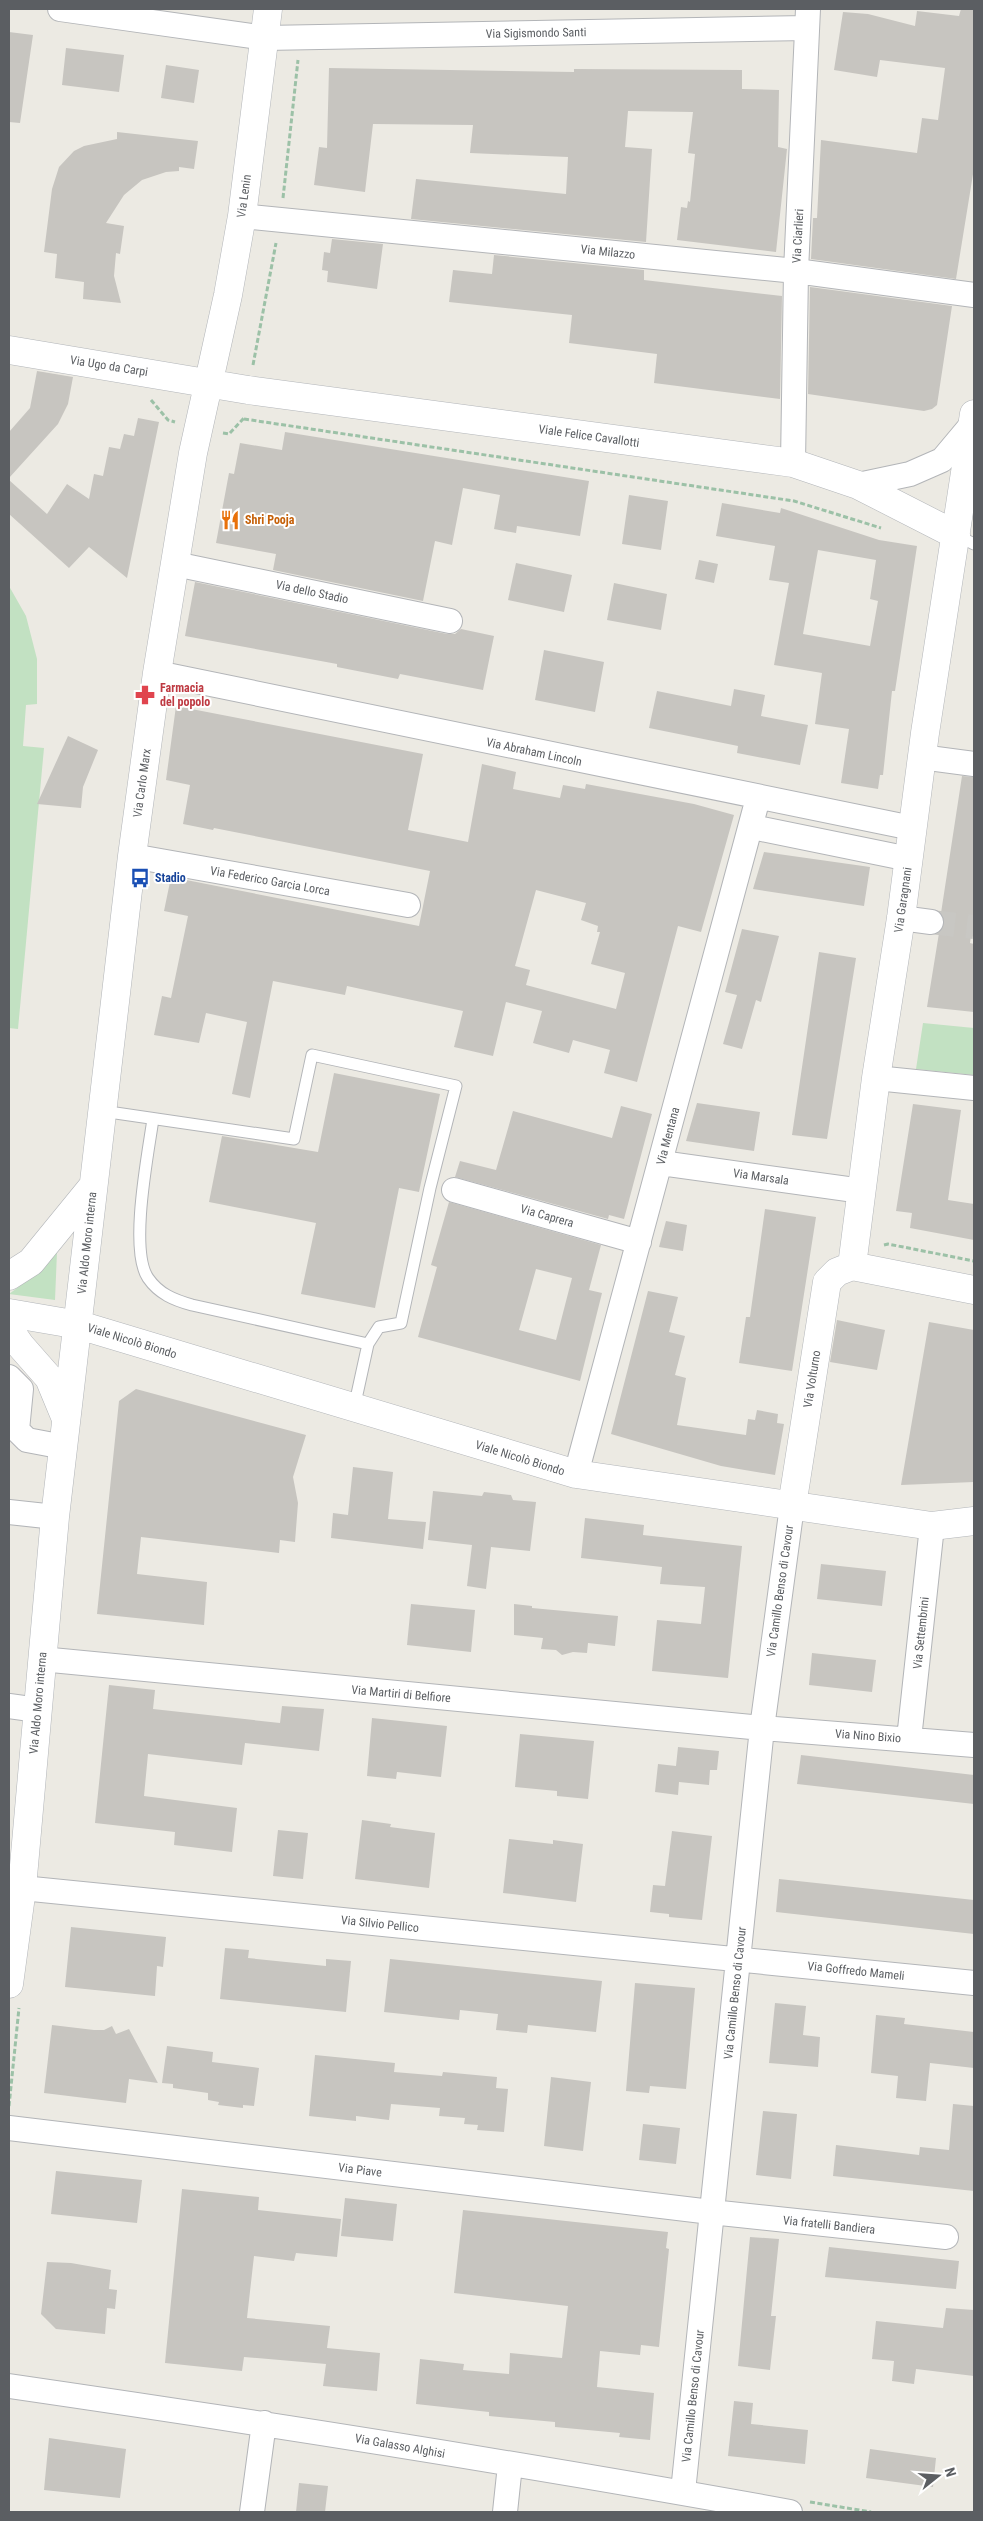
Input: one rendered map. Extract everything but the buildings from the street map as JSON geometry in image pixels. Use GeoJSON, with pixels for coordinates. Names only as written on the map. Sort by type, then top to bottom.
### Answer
{"type":"FeatureCollection","features":[{"type":"Feature","properties":{"kind":"street","name":"Via Sigismondo Santi"},"geometry":{"type":"LineString","coordinates":[[60,9],[265,38],[808,18]]}},
{"type":"Feature","properties":{"kind":"street","name":"Via Lenin"},"geometry":{"type":"LineString","coordinates":[[209,382],[228,295],[242,216],[268,9]]}},
{"type":"Feature","properties":{"kind":"street","name":"Via Ciarlieri"},"geometry":{"type":"LineString","coordinates":[[793,464],[796,271],[808,18]]}},
{"type":"Feature","properties":{"kind":"street","name":"Via Milazzo"},"geometry":{"type":"LineString","coordinates":[[242,216],[796,271],[974,294]]}},
{"type":"Feature","properties":{"kind":"street","name":"Via Ugo da Carpi"},"geometry":{"type":"LineString","coordinates":[[9,350],[209,382]]}},
{"type":"Feature","properties":{"kind":"street","name":"Viale Felice Cavallotti"},"geometry":{"type":"LineString","coordinates":[[209,382],[248,390],[793,464],[858,485],[965,540]]}},
{"type":"Feature","properties":{"kind":"street","name":"Via Carlo Marx"},"geometry":{"type":"LineString","coordinates":[[93,1186],[132,856],[157,673],[193,453],[209,382]]}},
{"type":"Feature","properties":{"kind":"street"},"geometry":{"type":"LineString","coordinates":[[858,485],[910,474],[942,460],[974,418]]}},
{"type":"Feature","properties":{"kind":"street","name":"Via Garagnani"},"geometry":{"type":"LineString","coordinates":[[852,1266],[876,1078],[901,918],[921,756],[948,571],[965,540],[974,418]]}},
{"type":"Feature","properties":{"kind":"street","name":"Via dello Stadio"},"geometry":{"type":"LineString","coordinates":[[175,564],[450,620]]}},
{"type":"Feature","properties":{"kind":"street","name":"Via Abraham Lincoln"},"geometry":{"type":"LineString","coordinates":[[157,673],[758,798],[912,828]]}},
{"type":"Feature","properties":{"kind":"street"},"geometry":{"type":"LineString","coordinates":[[921,756],[974,764]]}},
{"type":"Feature","properties":{"kind":"street","name":"Via Mentana"},"geometry":{"type":"LineString","coordinates":[[576,1474],[752,827],[758,798]]}},
{"type":"Feature","properties":{"kind":"street"},"geometry":{"type":"LineString","coordinates":[[752,827],[909,859]]}},
{"type":"Feature","properties":{"kind":"street","name":"Via Federico Garcia Lorca"},"geometry":{"type":"LineString","coordinates":[[132,856],[408,905]]}},
{"type":"Feature","properties":{"kind":"street"},"geometry":{"type":"LineString","coordinates":[[901,918],[931,922]]}},
{"type":"Feature","properties":{"kind":"street"},"geometry":{"type":"LineString","coordinates":[[876,1078],[974,1088]]}},
{"type":"Feature","properties":{"kind":"street","name":"Via Marsala"},"geometry":{"type":"LineString","coordinates":[[661,1163],[862,1191]]}},
{"type":"Feature","properties":{"kind":"street","name":"Via Aldo Moro interna"},"geometry":{"type":"LineString","coordinates":[[9,1276],[31,1262],[93,1186]]}},
{"type":"Feature","properties":{"kind":"street","name":"Via Aldo Moro interna"},"geometry":{"type":"LineString","coordinates":[[9,1984],[17,1891],[38,1710],[55,1517],[79,1324],[93,1186]]}},
{"type":"Feature","properties":{"kind":"street","name":"Via Caprera"},"geometry":{"type":"LineString","coordinates":[[454,1190],[639,1242]]}},
{"type":"Feature","properties":{"kind":"street"},"geometry":{"type":"LineString","coordinates":[[852,1266],[974,1290]]}},
{"type":"Feature","properties":{"kind":"street","name":"Via Volturno"},"geometry":{"type":"LineString","coordinates":[[792,1506],[826,1282],[837,1272],[852,1266]]}},
{"type":"Feature","properties":{"kind":"street"},"geometry":{"type":"LineString","coordinates":[[9,1314],[79,1324]]}},
{"type":"Feature","properties":{"kind":"street","name":"Viale Nicolò Biondo"},"geometry":{"type":"LineString","coordinates":[[79,1324],[576,1474],[932,1526],[974,1521]]}},
{"type":"Feature","properties":{"kind":"street","name":"Via Aldo Moro interna"},"geometry":{"type":"LineString","coordinates":[[9,1329],[20,1345],[49,1378],[65,1435]]}},
{"type":"Feature","properties":{"kind":"street"},"geometry":{"type":"LineString","coordinates":[[9,1377],[21,1389],[18,1430],[27,1440],[65,1435]]}},
{"type":"Feature","properties":{"kind":"street","name":"Via Camillo Benso di Cavour"},"geometry":{"type":"LineString","coordinates":[[684,2482],[762,1728],[792,1506]]}},
{"type":"Feature","properties":{"kind":"street"},"geometry":{"type":"LineString","coordinates":[[9,1512],[55,1517]]}},
{"type":"Feature","properties":{"kind":"street","name":"Via Settembrini"},"geometry":{"type":"LineString","coordinates":[[909,1739],[932,1526]]}},
{"type":"Feature","properties":{"kind":"street","name":"Via Martiri di Belfiore"},"geometry":{"type":"LineString","coordinates":[[41,1659],[762,1728]]}},
{"type":"Feature","properties":{"kind":"street"},"geometry":{"type":"LineString","coordinates":[[9,1706],[38,1710]]}},
{"type":"Feature","properties":{"kind":"street","name":"Via Nino Bixio"},"geometry":{"type":"LineString","coordinates":[[762,1728],[974,1745]]}},
{"type":"Feature","properties":{"kind":"street","name":"Via Silvio Pellico"},"geometry":{"type":"LineString","coordinates":[[17,1891],[738,1959]]}},
{"type":"Feature","properties":{"kind":"street","name":"Via Goffredo Mameli"},"geometry":{"type":"LineString","coordinates":[[738,1959],[974,1983]]}},
{"type":"Feature","properties":{"kind":"street","name":"Via Piave"},"geometry":{"type":"LineString","coordinates":[[9,2128],[711,2212]]}},
{"type":"Feature","properties":{"kind":"street","name":"Via fratelli Bandiera"},"geometry":{"type":"LineString","coordinates":[[711,2212],[946,2237]]}},
{"type":"Feature","properties":{"kind":"street","name":"Via Galasso Alghisi"},"geometry":{"type":"LineString","coordinates":[[9,2386],[264,2423],[683,2492],[751,2509],[790,2512]]}},
{"type":"Feature","properties":{"kind":"street"},"geometry":{"type":"LineString","coordinates":[[252,2512],[264,2423]]}},
{"type":"Feature","properties":{"kind":"street"},"geometry":{"type":"LineString","coordinates":[[504,2512],[510,2465]]}},
{"type":"Feature","properties":{"kind":"lane"},"geometry":{"type":"LineString","coordinates":[[102,1111],[294,1139],[312,1055],[456,1086],[430,1188],[401,1322],[379,1327],[368,1344],[354,1408]]}},
{"type":"Feature","properties":{"kind":"lane"},"geometry":{"type":"LineString","coordinates":[[153,1119],[144,1183],[140,1258],[148,1277],[162,1292],[175,1301],[368,1344]]}},
{"type":"Feature","properties":{"kind":"path"},"geometry":{"type":"LineString","coordinates":[[244,419],[794,501],[883,528]]}},
{"type":"Feature","properties":{"kind":"green space"},"geometry":{"type":"Polygon","coordinates":[[[9,586],[26,616],[37,659],[37,704],[26,705],[23,746],[44,748],[18,1029],[9,1028],[9,586]]]}},
{"type":"Feature","properties":{"kind":"green space"},"geometry":{"type":"Polygon","coordinates":[[[923,1023],[974,1028],[974,1075],[916,1069],[923,1023]]]}},
{"type":"Feature","properties":{"kind":"green space"},"geometry":{"type":"Polygon","coordinates":[[[57,1252],[55,1300],[9,1294],[32,1277],[57,1252]]]}},
{"type":"Feature","properties":{"kind":"tunnel"},"geometry":{"type":"LineString","coordinates":[[931,922],[974,927]]}},
{"type":"Feature","properties":{"kind":"place","name":"Shri Pooja"},"geometry":{"type":"Point","coordinates":[230,520]}},
{"type":"Feature","properties":{"kind":"place","name":"Farmacia del popolo"},"geometry":{"type":"Point","coordinates":[145,695]}},
{"type":"Feature","properties":{"kind":"place","name":"Stadio"},"geometry":{"type":"Point","coordinates":[140,878]}}]}
